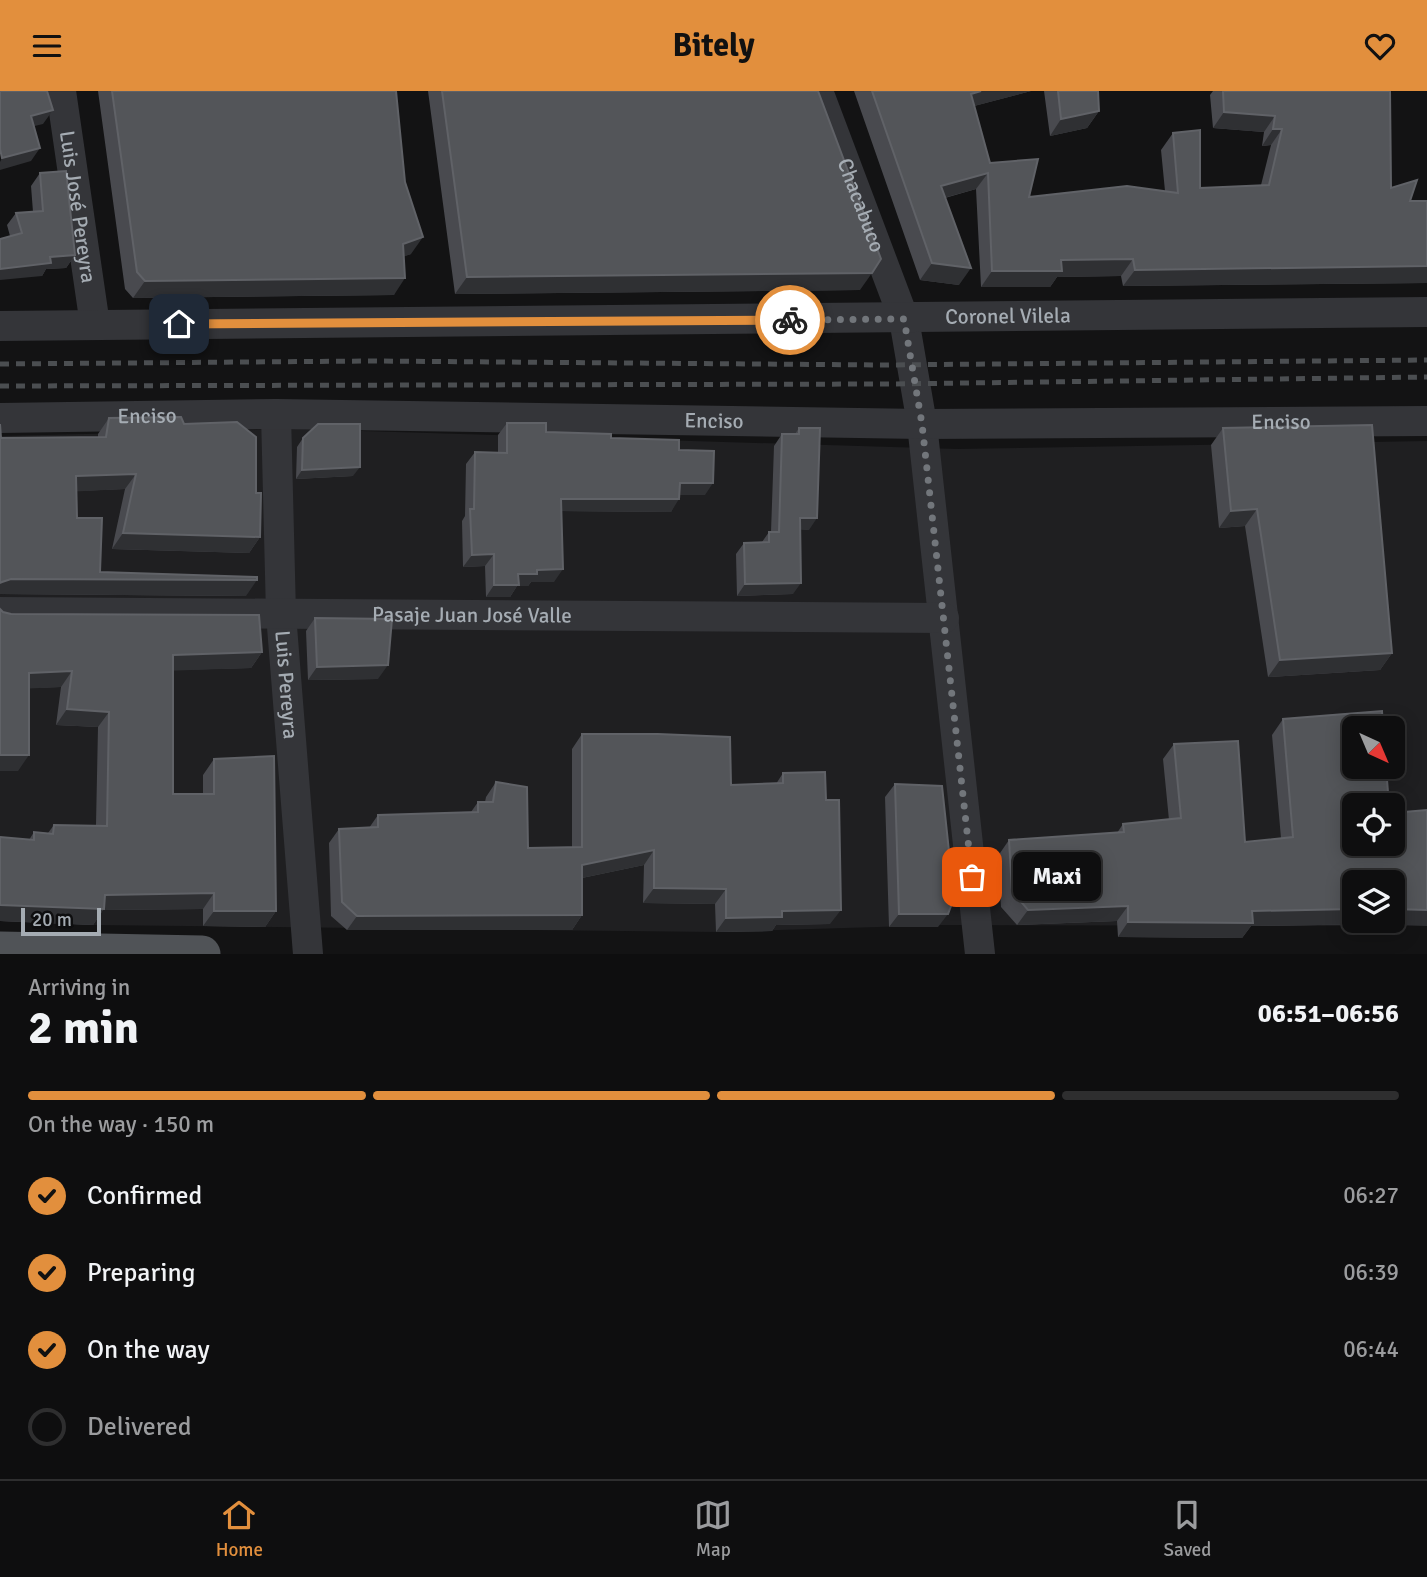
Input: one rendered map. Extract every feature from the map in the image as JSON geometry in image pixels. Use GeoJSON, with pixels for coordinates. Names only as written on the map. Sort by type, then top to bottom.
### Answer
{"type":"FeatureCollection","features":[{"type":"Feature","properties":{"kind":"main road"},"geometry":{"type":"LineString","coordinates":[[0,950],[202,954]]}},
{"type":"Feature","properties":{"kind":"street","name":"Luis José Pereyra"},"geometry":{"type":"LineString","coordinates":[[61,91],[95,325]]}},
{"type":"Feature","properties":{"kind":"street","name":"Chacabuco"},"geometry":{"type":"LineString","coordinates":[[818,91],[904,319],[922,424]]}},
{"type":"Feature","properties":{"kind":"street","name":"Coronel Vilela"},"geometry":{"type":"LineString","coordinates":[[0,326],[1427,312]]}},
{"type":"Feature","properties":{"kind":"street","name":"Enciso"},"geometry":{"type":"LineString","coordinates":[[0,418],[276,414],[922,424],[1427,421]]}},
{"type":"Feature","properties":{"kind":"street","name":"Luis Pereyra"},"geometry":{"type":"LineString","coordinates":[[276,414],[281,614],[308,954]]}},
{"type":"Feature","properties":{"kind":"street"},"geometry":{"type":"LineString","coordinates":[[922,424],[980,954]]}},
{"type":"Feature","properties":{"kind":"street","name":"Pasaje Juan José Valle"},"geometry":{"type":"LineString","coordinates":[[0,612],[944,618]]}},
{"type":"Feature","properties":{"kind":"shaded area"},"geometry":{"type":"Polygon","coordinates":[[[298,429],[957,449],[1427,441],[1427,926],[1405,926],[1405,870],[1342,870],[1342,926],[944,925],[716,932],[93,925],[0,921],[0,436],[298,429]]]}},
{"type":"Feature","properties":{"kind":"building"},"geometry":{"type":"Polygon","coordinates":[[[0,91],[47,91],[53,110],[31,116],[40,148],[2,158],[0,91]]]}},
{"type":"Feature","properties":{"kind":"building"},"geometry":{"type":"Polygon","coordinates":[[[112,91],[396,91],[405,182],[423,237],[403,244],[405,278],[145,281],[137,272],[112,91]]]}},
{"type":"Feature","properties":{"kind":"building"},"geometry":{"type":"Polygon","coordinates":[[[442,91],[818,91],[881,259],[872,273],[467,277],[442,91]]]}},
{"type":"Feature","properties":{"kind":"building"},"geometry":{"type":"Polygon","coordinates":[[[872,91],[981,91],[971,94],[990,163],[1038,159],[1029,197],[1127,186],[1178,193],[1173,133],[1200,130],[1200,188],[1269,185],[1282,129],[1273,129],[1275,116],[1224,112],[1223,91],[1390,91],[1391,188],[1417,180],[1410,201],[1427,201],[1427,266],[1135,270],[1133,259],[1061,260],[1062,271],[992,271],[988,173],[941,186],[971,268],[932,263],[872,91]]]}},
{"type":"Feature","properties":{"kind":"building"},"geometry":{"type":"Polygon","coordinates":[[[1058,91],[1098,91],[1099,111],[1061,119],[1058,91]]]}},
{"type":"Feature","properties":{"kind":"building"},"geometry":{"type":"Polygon","coordinates":[[[66,171],[75,255],[50,257],[51,263],[0,269],[0,239],[22,233],[16,213],[43,211],[40,173],[66,171]]]}},
{"type":"Feature","properties":{"kind":"building"},"geometry":{"type":"Polygon","coordinates":[[[181,417],[184,424],[237,422],[256,437],[256,493],[261,493],[260,537],[123,533],[136,474],[76,476],[77,518],[102,518],[100,572],[257,577],[257,580],[11,579],[0,583],[0,424],[1,438],[106,437],[109,418],[181,417]]]}},
{"type":"Feature","properties":{"kind":"building"},"geometry":{"type":"Polygon","coordinates":[[[507,423],[546,423],[546,432],[679,440],[679,450],[714,451],[713,483],[680,483],[679,499],[561,499],[563,569],[518,574],[519,585],[494,585],[494,554],[472,555],[470,509],[474,509],[475,452],[507,453],[507,423]]]}},
{"type":"Feature","properties":{"kind":"building"},"geometry":{"type":"Polygon","coordinates":[[[318,424],[360,424],[360,467],[302,470],[303,438],[318,424]]]}},
{"type":"Feature","properties":{"kind":"building"},"geometry":{"type":"Polygon","coordinates":[[[1372,425],[1392,653],[1280,660],[1257,509],[1231,511],[1223,428],[1372,425]]]}},
{"type":"Feature","properties":{"kind":"building"},"geometry":{"type":"Polygon","coordinates":[[[799,428],[820,428],[817,518],[800,518],[801,583],[745,584],[744,543],[769,542],[769,532],[779,532],[782,434],[799,434],[799,428]]]}},
{"type":"Feature","properties":{"kind":"building"},"geometry":{"type":"Polygon","coordinates":[[[0,609],[11,614],[259,615],[262,652],[173,655],[173,794],[214,794],[214,759],[274,756],[276,911],[214,911],[214,893],[105,895],[104,909],[0,905],[0,837],[34,840],[34,832],[53,834],[54,825],[107,826],[109,712],[67,709],[72,671],[29,673],[29,755],[0,755],[0,609]]]}},
{"type":"Feature","properties":{"kind":"building"},"geometry":{"type":"Polygon","coordinates":[[[315,618],[392,619],[388,665],[317,667],[315,618]]]}},
{"type":"Feature","properties":{"kind":"building"},"geometry":{"type":"Polygon","coordinates":[[[1382,711],[1382,716],[1342,716],[1342,779],[1387,779],[1388,793],[1342,793],[1342,856],[1405,856],[1405,812],[1427,810],[1427,910],[1405,909],[1405,870],[1342,870],[1342,909],[1252,911],[1253,923],[1128,922],[1128,906],[1028,910],[1012,891],[1009,840],[1124,832],[1123,824],[1181,818],[1174,744],[1238,741],[1245,842],[1293,837],[1283,719],[1382,711]]]}},
{"type":"Feature","properties":{"kind":"building"},"geometry":{"type":"Polygon","coordinates":[[[582,734],[730,737],[731,785],[783,783],[783,773],[825,772],[826,800],[839,800],[841,910],[782,911],[782,917],[726,918],[726,889],[654,888],[654,850],[582,865],[582,915],[357,916],[342,902],[339,829],[378,827],[378,815],[478,812],[478,802],[493,802],[496,782],[527,787],[528,848],[582,847],[582,734]]]}},
{"type":"Feature","properties":{"kind":"building"},"geometry":{"type":"Polygon","coordinates":[[[895,784],[942,786],[954,898],[948,914],[899,914],[895,784]]]}},
{"type":"Feature","properties":{"kind":"railway"},"geometry":{"type":"LineString","coordinates":[[0,364],[371,361],[884,365],[1427,360]]}},
{"type":"Feature","properties":{"kind":"railway"},"geometry":{"type":"LineString","coordinates":[[0,386],[889,384],[1427,377]]}},
{"type":"Feature","properties":{"kind":"way so far"},"geometry":{"type":"LineString","coordinates":[[790,320],[904,319],[922,424],[972,877]]}},
{"type":"Feature","properties":{"kind":"place","name":"Maxi"},"geometry":{"type":"Point","coordinates":[972,877]}},
{"type":"Feature","properties":{"kind":"route"},"geometry":{"type":"LineString","coordinates":[[179,324],[790,320]]}}]}
